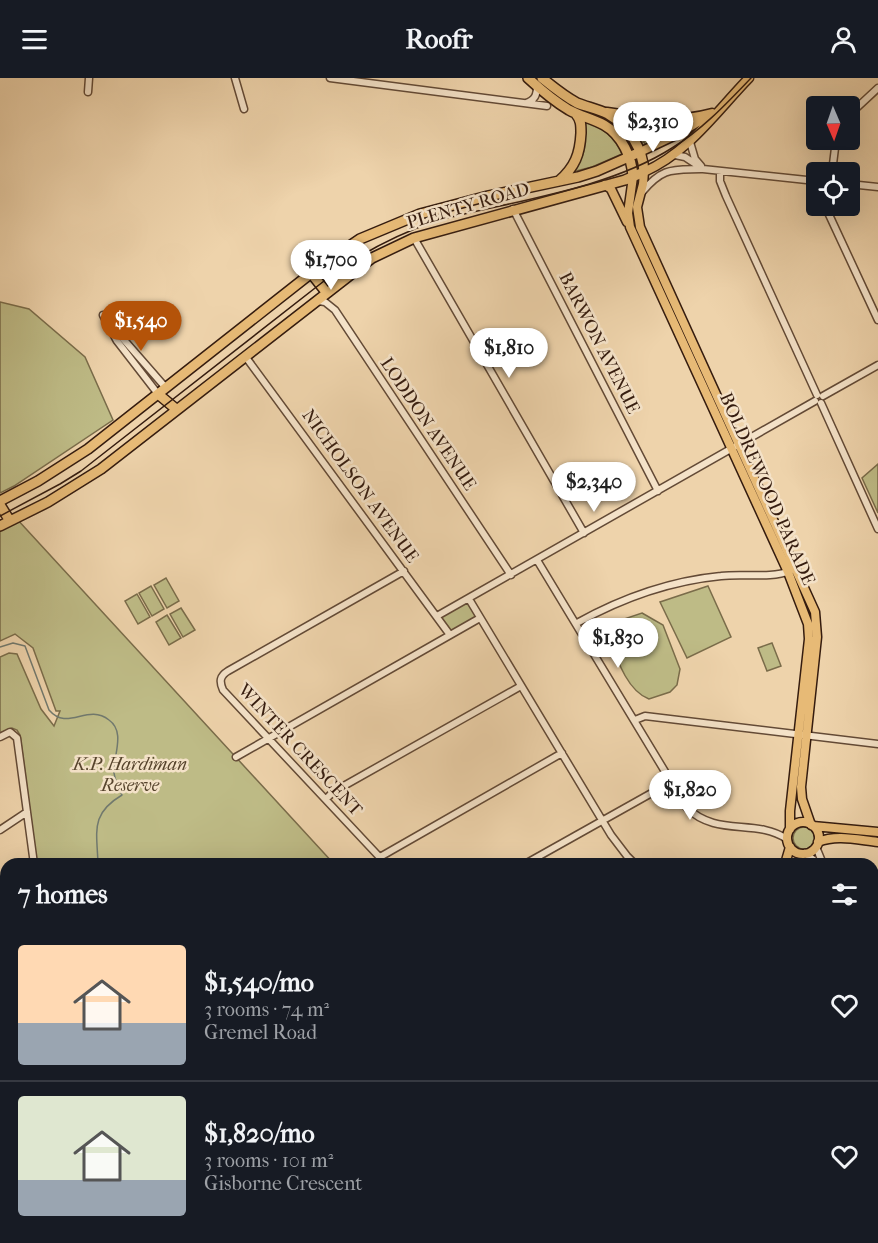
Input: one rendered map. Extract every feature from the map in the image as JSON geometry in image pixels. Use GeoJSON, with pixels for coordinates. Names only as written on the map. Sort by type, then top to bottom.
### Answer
{"type":"FeatureCollection","features":[{"type":"Feature","properties":{"kind":"highway"},"geometry":{"type":"LineString","coordinates":[[528,78],[571,100],[612,117],[625,128],[640,152],[644,172]]}},
{"type":"Feature","properties":{"kind":"highway"},"geometry":{"type":"LineString","coordinates":[[539,82],[552,99],[575,113],[606,126],[619,139],[629,157],[633,177]]}},
{"type":"Feature","properties":{"kind":"highway"},"geometry":{"type":"LineString","coordinates":[[557,183],[570,170],[578,155],[581,124],[575,113]]}},
{"type":"Feature","properties":{"kind":"highway","name":"PLENTY ROAD"},"geometry":{"type":"LineString","coordinates":[[0,503],[65,465],[311,273],[360,239],[400,221],[446,207],[557,183],[597,171],[640,152]]}},
{"type":"Feature","properties":{"kind":"highway","name":"PLENTY ROAD"},"geometry":{"type":"LineString","coordinates":[[0,526],[75,487],[101,469],[372,258],[414,238],[644,172]]}},
{"type":"Feature","properties":{"kind":"highway"},"geometry":{"type":"LineString","coordinates":[[446,207],[449,227]]}},
{"type":"Feature","properties":{"kind":"highway"},"geometry":{"type":"LineString","coordinates":[[311,273],[326,292]]}},
{"type":"Feature","properties":{"kind":"highway"},"geometry":{"type":"LineString","coordinates":[[162,391],[176,409]]}},
{"type":"Feature","properties":{"kind":"highway"},"geometry":{"type":"LineString","coordinates":[[0,503],[10,521]]}},
{"type":"Feature","properties":{"kind":"main road","name":"PLENTY ROAD"},"geometry":{"type":"LineString","coordinates":[[644,172],[675,155],[690,142],[716,111],[750,78]]}},
{"type":"Feature","properties":{"kind":"main road"},"geometry":{"type":"LineString","coordinates":[[600,111],[666,120],[687,119],[716,111]]}},
{"type":"Feature","properties":{"kind":"main road","name":"PLENTY ROAD"},"geometry":{"type":"LineString","coordinates":[[640,152],[678,134],[716,111]]}},
{"type":"Feature","properties":{"kind":"main road","name":"BOLDREWOOD PARADE"},"geometry":{"type":"LineString","coordinates":[[644,172],[637,207],[638,223],[731,450],[792,570]]}},
{"type":"Feature","properties":{"kind":"main road","name":"BOLDREWOOD PARADE"},"geometry":{"type":"LineString","coordinates":[[633,177],[628,209],[630,227],[740,444],[792,570],[808,624],[809,639],[798,785],[789,823],[790,829]]}},
{"type":"Feature","properties":{"kind":"main road"},"geometry":{"type":"LineString","coordinates":[[605,185],[611,189],[630,227]]}},
{"type":"Feature","properties":{"kind":"main road","name":"BOLDREWOOD PARADE"},"geometry":{"type":"LineString","coordinates":[[798,785],[812,825]]}},
{"type":"Feature","properties":{"kind":"main road"},"geometry":{"type":"LineString","coordinates":[[786,858],[790,829],[802,822],[878,832]]}},
{"type":"Feature","properties":{"kind":"main road"},"geometry":{"type":"LineString","coordinates":[[812,825],[818,833],[817,845]]}},
{"type":"Feature","properties":{"kind":"main road"},"geometry":{"type":"LineString","coordinates":[[798,858],[828,838],[878,842]]}},
{"type":"Feature","properties":{"kind":"main road"},"geometry":{"type":"LineString","coordinates":[[789,843],[795,851],[803,854]]}},
{"type":"Feature","properties":{"kind":"street"},"geometry":{"type":"LineString","coordinates":[[88,93],[89,78]]}},
{"type":"Feature","properties":{"kind":"street"},"geometry":{"type":"LineString","coordinates":[[235,78],[244,109]]}},
{"type":"Feature","properties":{"kind":"street"},"geometry":{"type":"LineString","coordinates":[[330,78],[547,106]]}},
{"type":"Feature","properties":{"kind":"street"},"geometry":{"type":"LineString","coordinates":[[525,103],[535,98],[539,82]]}},
{"type":"Feature","properties":{"kind":"street"},"geometry":{"type":"LineString","coordinates":[[860,105],[878,88]]}},
{"type":"Feature","properties":{"kind":"street"},"geometry":{"type":"LineString","coordinates":[[690,142],[697,162],[707,170]]}},
{"type":"Feature","properties":{"kind":"street"},"geometry":{"type":"LineString","coordinates":[[675,155],[707,170]]}},
{"type":"Feature","properties":{"kind":"street"},"geometry":{"type":"LineString","coordinates":[[640,194],[655,179],[673,169],[720,171],[806,180]]}},
{"type":"Feature","properties":{"kind":"street"},"geometry":{"type":"LineString","coordinates":[[720,171],[720,181],[726,196],[878,529]]}},
{"type":"Feature","properties":{"kind":"street"},"geometry":{"type":"LineString","coordinates":[[860,185],[878,187]]}},
{"type":"Feature","properties":{"kind":"street","name":"BARWON AVENUE"},"geometry":{"type":"LineString","coordinates":[[513,209],[658,491]]}},
{"type":"Feature","properties":{"kind":"street"},"geometry":{"type":"LineString","coordinates":[[830,216],[878,320]]}},
{"type":"Feature","properties":{"kind":"street"},"geometry":{"type":"LineString","coordinates":[[414,238],[584,532]]}},
{"type":"Feature","properties":{"kind":"street","name":"LODDON AVENUE"},"geometry":{"type":"LineString","coordinates":[[314,302],[325,302],[335,310],[511,575]]}},
{"type":"Feature","properties":{"kind":"street"},"geometry":{"type":"LineString","coordinates":[[105,318],[123,336],[162,391]]}},
{"type":"Feature","properties":{"kind":"street","name":"NICHOLSON AVENUE"},"geometry":{"type":"LineString","coordinates":[[245,356],[450,635]]}},
{"type":"Feature","properties":{"kind":"street"},"geometry":{"type":"LineString","coordinates":[[437,616],[878,365]]}},
{"type":"Feature","properties":{"kind":"street"},"geometry":{"type":"LineString","coordinates":[[537,560],[637,722],[678,791],[681,800],[693,814],[712,824],[765,830],[790,829]]}},
{"type":"Feature","properties":{"kind":"street"},"geometry":{"type":"LineString","coordinates":[[576,623],[624,599],[687,581],[728,575],[773,575],[792,570]]}},
{"type":"Feature","properties":{"kind":"street","name":"WINTER CRESCENT"},"geometry":{"type":"LineString","coordinates":[[380,857],[223,690],[220,681],[222,676],[404,571]]}},
{"type":"Feature","properties":{"kind":"street"},"geometry":{"type":"LineString","coordinates":[[468,598],[603,821],[629,858]]}},
{"type":"Feature","properties":{"kind":"street"},"geometry":{"type":"LineString","coordinates":[[236,757],[480,618]]}},
{"type":"Feature","properties":{"kind":"street"},"geometry":{"type":"LineString","coordinates":[[326,800],[333,792],[521,686]]}},
{"type":"Feature","properties":{"kind":"street"},"geometry":{"type":"LineString","coordinates":[[637,722],[642,716],[878,744]]}},
{"type":"Feature","properties":{"kind":"street"},"geometry":{"type":"LineString","coordinates":[[0,737],[7,732],[15,734],[17,738],[33,858]]}},
{"type":"Feature","properties":{"kind":"street"},"geometry":{"type":"LineString","coordinates":[[380,857],[562,753]]}},
{"type":"Feature","properties":{"kind":"street"},"geometry":{"type":"LineString","coordinates":[[541,858],[672,781]]}},
{"type":"Feature","properties":{"kind":"street"},"geometry":{"type":"LineString","coordinates":[[0,830],[27,812]]}},
{"type":"Feature","properties":{"kind":"street"},"geometry":{"type":"LineString","coordinates":[[765,830],[789,843]]}},
{"type":"Feature","properties":{"kind":"street"},"geometry":{"type":"LineString","coordinates":[[817,845],[820,858]]}},
{"type":"Feature","properties":{"kind":"street"},"geometry":{"type":"LineString","coordinates":[[803,854],[810,858]]}},
{"type":"Feature","properties":{"kind":"green space"},"geometry":{"type":"Polygon","coordinates":[[[623,117],[689,121],[689,123],[645,145],[644,142],[641,143],[623,117]]]}},
{"type":"Feature","properties":{"kind":"green space"},"geometry":{"type":"Polygon","coordinates":[[[585,120],[607,133],[622,154],[592,167],[572,172],[583,154],[585,120]]]}},
{"type":"Feature","properties":{"kind":"green space"},"geometry":{"type":"Polygon","coordinates":[[[0,302],[29,309],[85,357],[113,420],[0,493],[0,302]]]}},
{"type":"Feature","properties":{"kind":"green space"},"geometry":{"type":"Polygon","coordinates":[[[878,464],[878,513],[862,478],[878,464]]]}},
{"type":"Feature","properties":{"kind":"green space","name":"K.P. Hardiman Reserve"},"geometry":{"type":"Polygon","coordinates":[[[16,518],[328,858],[36,858],[20,735],[12,728],[0,733],[0,657],[9,653],[17,654],[41,709],[54,726],[60,711],[56,711],[33,648],[15,634],[0,641],[0,527],[16,518]]]}},
{"type":"Feature","properties":{"kind":"green space"},"geometry":{"type":"Polygon","coordinates":[[[166,578],[179,601],[167,608],[154,585],[166,578]]]}},
{"type":"Feature","properties":{"kind":"green space"},"geometry":{"type":"Polygon","coordinates":[[[151,586],[164,609],[152,616],[139,593],[151,586]]]}},
{"type":"Feature","properties":{"kind":"green space"},"geometry":{"type":"Polygon","coordinates":[[[708,586],[731,637],[687,658],[660,602],[708,586]]]}},
{"type":"Feature","properties":{"kind":"green space"},"geometry":{"type":"Polygon","coordinates":[[[137,594],[150,617],[138,624],[125,601],[137,594]]]}},
{"type":"Feature","properties":{"kind":"green space"},"geometry":{"type":"Polygon","coordinates":[[[469,599],[480,618],[450,635],[437,616],[469,599]]]}},
{"type":"Feature","properties":{"kind":"green space"},"geometry":{"type":"Polygon","coordinates":[[[181,608],[195,630],[183,637],[170,614],[181,608]]]}},
{"type":"Feature","properties":{"kind":"green space"},"geometry":{"type":"Polygon","coordinates":[[[642,613],[663,625],[680,669],[677,685],[670,692],[649,699],[636,690],[625,676],[614,642],[621,620],[642,613]]]}},
{"type":"Feature","properties":{"kind":"green space"},"geometry":{"type":"Polygon","coordinates":[[[167,615],[181,638],[169,645],[156,622],[167,615]]]}},
{"type":"Feature","properties":{"kind":"green space"},"geometry":{"type":"Polygon","coordinates":[[[772,643],[781,666],[767,671],[758,648],[772,643]]]}},
{"type":"Feature","properties":{"kind":"green space"},"geometry":{"type":"Polygon","coordinates":[[[804,827],[812,830],[815,838],[812,846],[804,849],[796,846],[793,838],[796,830],[804,827]]]}},
{"type":"Feature","properties":{"kind":"waterway"},"geometry":{"type":"LineString","coordinates":[[0,647],[13,643],[25,646],[49,710],[56,716],[71,718],[93,714],[109,720],[117,731],[118,745],[114,773],[122,795],[112,802],[100,816],[97,833],[98,858]]}},
{"type":"Feature","properties":{"kind":"tram line"},"geometry":{"type":"LineString","coordinates":[[0,516],[81,471],[333,274],[357,258],[395,237],[436,221],[558,193],[618,174],[646,162],[694,133],[751,78]]}}]}
